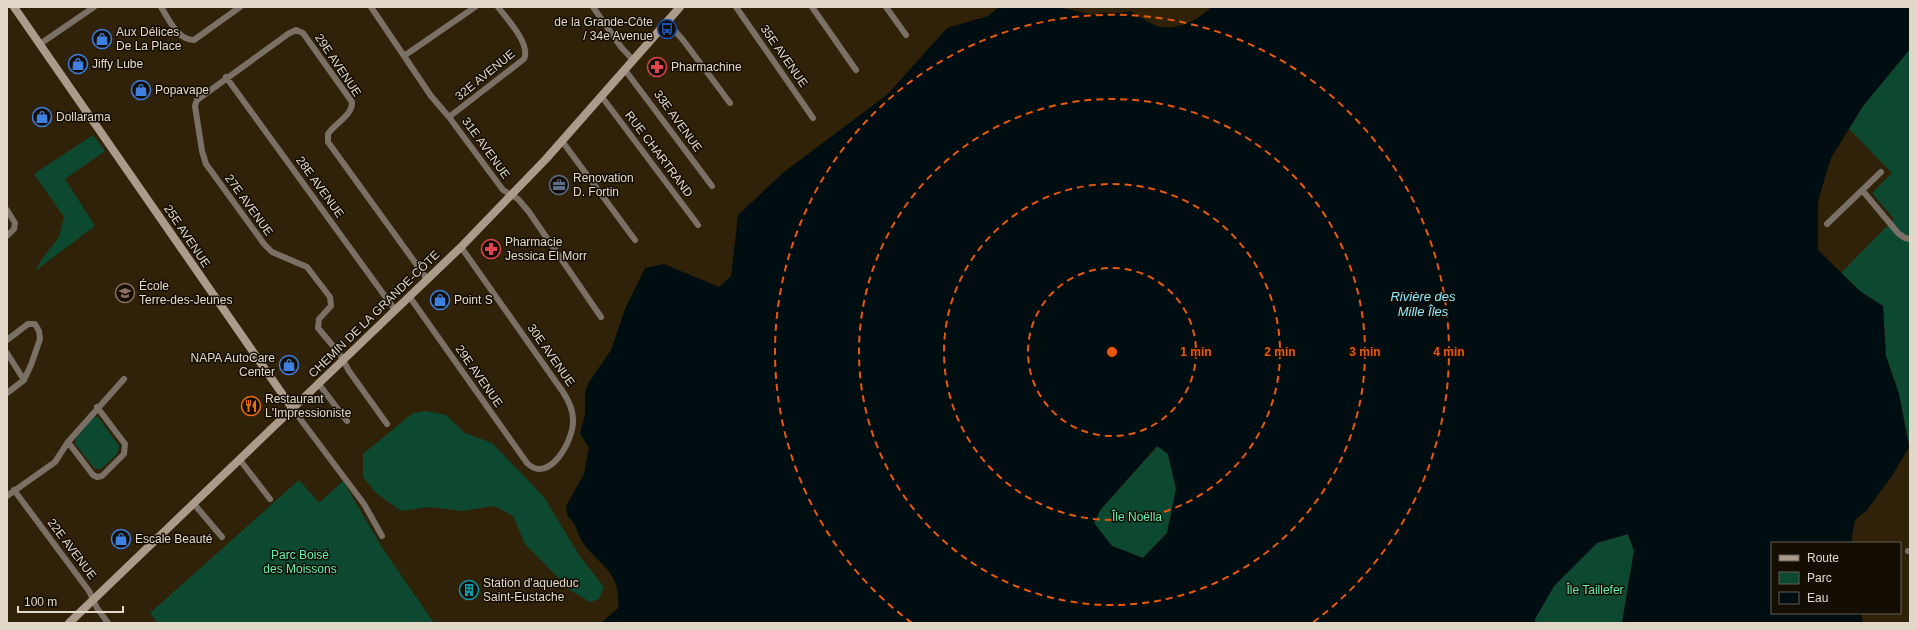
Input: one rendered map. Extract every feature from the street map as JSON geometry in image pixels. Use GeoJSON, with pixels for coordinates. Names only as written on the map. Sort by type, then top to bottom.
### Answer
{"type":"FeatureCollection","features":[{"type":"Feature","properties":{"kind":"main road","name":"25E AVENUE"},"geometry":{"type":"LineString","coordinates":[[14,7],[292,408]]}},
{"type":"Feature","properties":{"kind":"main road","name":"CHEMIN DE LA GRANDE-CÔTE"},"geometry":{"type":"LineString","coordinates":[[69,623],[240,460],[318,383],[462,247],[512,196],[602,97],[680,7]]}},
{"type":"Feature","properties":{"kind":"street"},"geometry":{"type":"LineString","coordinates":[[40,44],[94,7]]}},
{"type":"Feature","properties":{"kind":"street"},"geometry":{"type":"LineString","coordinates":[[160,7],[181,37],[187,40],[194,40],[240,7]]}},
{"type":"Feature","properties":{"kind":"street","name":"31E AVENUE"},"geometry":{"type":"LineString","coordinates":[[371,7],[431,96],[449,117],[503,190],[518,199],[601,317]]}},
{"type":"Feature","properties":{"kind":"street"},"geometry":{"type":"LineString","coordinates":[[404,56],[474,7]]}},
{"type":"Feature","properties":{"kind":"street","name":"32E AVENUE"},"geometry":{"type":"LineString","coordinates":[[449,117],[494,84],[524,58],[527,53],[525,44],[498,7]]}},
{"type":"Feature","properties":{"kind":"street"},"geometry":{"type":"LineString","coordinates":[[593,7],[621,47],[633,60]]}},
{"type":"Feature","properties":{"kind":"street","name":"35E AVENUE"},"geometry":{"type":"LineString","coordinates":[[736,7],[813,118]]}},
{"type":"Feature","properties":{"kind":"street"},"geometry":{"type":"LineString","coordinates":[[812,7],[856,70]]}},
{"type":"Feature","properties":{"kind":"street"},"geometry":{"type":"LineString","coordinates":[[886,7],[906,35]]}},
{"type":"Feature","properties":{"kind":"street"},"geometry":{"type":"LineString","coordinates":[[667,22],[683,40],[730,103]]}},
{"type":"Feature","properties":{"kind":"street","name":"29E AVENUE"},"geometry":{"type":"LineString","coordinates":[[226,78],[291,32],[298,30],[303,33],[352,102],[350,110],[328,134],[328,142],[427,279]]}},
{"type":"Feature","properties":{"kind":"street","name":"33E AVENUE"},"geometry":{"type":"LineString","coordinates":[[625,70],[712,186]]}},
{"type":"Feature","properties":{"kind":"street","name":"28E AVENUE"},"geometry":{"type":"LineString","coordinates":[[226,78],[395,310]]}},
{"type":"Feature","properties":{"kind":"street","name":"27E AVENUE"},"geometry":{"type":"LineString","coordinates":[[226,78],[196,102],[203,158],[264,244],[275,253],[307,268],[327,293],[331,299],[331,306],[319,319],[318,326],[387,424]]}},
{"type":"Feature","properties":{"kind":"street","name":"RUE CHARTRAND"},"geometry":{"type":"LineString","coordinates":[[602,97],[698,225]]}},
{"type":"Feature","properties":{"kind":"street"},"geometry":{"type":"LineString","coordinates":[[562,141],[635,240]]}},
{"type":"Feature","properties":{"kind":"street"},"geometry":{"type":"LineString","coordinates":[[1827,224],[1881,172]]}},
{"type":"Feature","properties":{"kind":"street"},"geometry":{"type":"LineString","coordinates":[[1862,190],[1898,233],[1904,238],[1910,239]]}},
{"type":"Feature","properties":{"kind":"street"},"geometry":{"type":"LineString","coordinates":[[7,210],[16,223],[14,229],[7,236]]}},
{"type":"Feature","properties":{"kind":"street","name":"30E AVENUE"},"geometry":{"type":"LineString","coordinates":[[462,247],[563,392],[571,406],[573,425],[564,450],[547,467],[541,469],[532,467]]}},
{"type":"Feature","properties":{"kind":"street","name":"29E AVENUE"},"geometry":{"type":"LineString","coordinates":[[409,296],[532,467]]}},
{"type":"Feature","properties":{"kind":"street"},"geometry":{"type":"LineString","coordinates":[[7,340],[28,324],[35,324],[39,331],[40,339],[24,380],[7,393]]}},
{"type":"Feature","properties":{"kind":"street"},"geometry":{"type":"LineString","coordinates":[[7,353],[24,380]]}},
{"type":"Feature","properties":{"kind":"street"},"geometry":{"type":"LineString","coordinates":[[7,496],[55,462],[68,442],[97,407],[124,379]]}},
{"type":"Feature","properties":{"kind":"street"},"geometry":{"type":"LineString","coordinates":[[318,383],[348,421]]}},
{"type":"Feature","properties":{"kind":"street"},"geometry":{"type":"LineString","coordinates":[[68,442],[93,475],[97,477],[102,476],[124,454],[125,444],[97,407]]}},
{"type":"Feature","properties":{"kind":"street","name":"25E AVENUE"},"geometry":{"type":"LineString","coordinates":[[292,408],[364,504],[382,536]]}},
{"type":"Feature","properties":{"kind":"street"},"geometry":{"type":"LineString","coordinates":[[240,460],[270,499]]}},
{"type":"Feature","properties":{"kind":"street","name":"22E AVENUE"},"geometry":{"type":"LineString","coordinates":[[14,490],[89,591],[108,623]]}},
{"type":"Feature","properties":{"kind":"street"},"geometry":{"type":"LineString","coordinates":[[194,504],[222,537]]}},
{"type":"Feature","properties":{"kind":"green space"},"geometry":{"type":"Polygon","coordinates":[[[1910,49],[1910,448],[1899,394],[1886,356],[1883,306],[1861,292],[1841,273],[1894,219],[1872,193],[1892,173],[1849,129],[1863,106],[1910,49]]]}},
{"type":"Feature","properties":{"kind":"green space"},"geometry":{"type":"Polygon","coordinates":[[[93,135],[105,151],[65,179],[95,226],[35,271],[42,259],[59,237],[64,217],[34,174],[93,135]]]}},
{"type":"Feature","properties":{"kind":"green space"},"geometry":{"type":"Polygon","coordinates":[[[426,411],[446,415],[465,433],[492,443],[544,497],[579,555],[604,587],[599,599],[590,602],[570,590],[525,544],[513,516],[494,506],[462,511],[429,507],[401,511],[376,493],[363,477],[363,454],[413,413],[426,411]]]}},
{"type":"Feature","properties":{"kind":"green space"},"geometry":{"type":"Polygon","coordinates":[[[93,417],[98,417],[119,446],[117,454],[101,469],[95,469],[75,444],[75,439],[93,417]]]}},
{"type":"Feature","properties":{"kind":"green space","name":"Île Noëlla"},"geometry":{"type":"Polygon","coordinates":[[[1158,446],[1168,454],[1176,489],[1167,533],[1143,558],[1112,546],[1094,523],[1101,509],[1158,446]]]}},
{"type":"Feature","properties":{"kind":"green space","name":"Parc Boisé des Moissons"},"geometry":{"type":"Polygon","coordinates":[[[299,480],[319,503],[343,481],[383,549],[434,623],[158,623],[150,613],[299,480]]]}},
{"type":"Feature","properties":{"kind":"green space","name":"Île Taillefer"},"geometry":{"type":"Polygon","coordinates":[[[1628,534],[1634,551],[1622,623],[1535,623],[1535,619],[1554,586],[1597,543],[1628,534]]]}},
{"type":"Feature","properties":{"kind":"water","name":"Rivière des Mille Îles"},"geometry":{"type":"Polygon","coordinates":[[[999,7],[1057,7],[1095,15],[1101,13],[1120,13],[1130,11],[1154,25],[1171,27],[1186,24],[1206,12],[1211,7],[1910,7],[1910,49],[1863,106],[1831,158],[1818,201],[1818,250],[1861,292],[1883,306],[1886,356],[1899,394],[1909,447],[1892,476],[1867,510],[1855,520],[1851,542],[1771,542],[1771,614],[1861,614],[1863,623],[1622,623],[1634,551],[1628,534],[1597,543],[1554,586],[1535,619],[1535,623],[601,623],[618,608],[616,586],[609,571],[581,540],[575,526],[568,517],[566,506],[584,474],[589,447],[580,434],[585,414],[585,392],[589,382],[611,350],[625,309],[645,268],[664,264],[719,287],[731,276],[738,215],[784,172],[888,94],[947,28],[988,16],[999,7]],[[1157,446],[1101,509],[1094,523],[1112,546],[1143,558],[1167,533],[1176,489],[1168,454],[1157,446]]]}},
{"type":"Feature","properties":{"kind":"place","name":"de la Grande-Côte / 34e Avenue"},"geometry":{"type":"Point","coordinates":[667,29]}},
{"type":"Feature","properties":{"kind":"place","name":"Aux Délices De La Place"},"geometry":{"type":"Point","coordinates":[102,39]}},
{"type":"Feature","properties":{"kind":"place","name":"Jiffy Lube"},"geometry":{"type":"Point","coordinates":[78,64]}},
{"type":"Feature","properties":{"kind":"place","name":"Pharmachine"},"geometry":{"type":"Point","coordinates":[657,67]}},
{"type":"Feature","properties":{"kind":"place","name":"Popavape"},"geometry":{"type":"Point","coordinates":[141,90]}},
{"type":"Feature","properties":{"kind":"place","name":"Dollarama"},"geometry":{"type":"Point","coordinates":[42,117]}},
{"type":"Feature","properties":{"kind":"place","name":"Renovation D. Fortin"},"geometry":{"type":"Point","coordinates":[559,185]}},
{"type":"Feature","properties":{"kind":"place","name":"Pharmacie Jessica El Morr"},"geometry":{"type":"Point","coordinates":[491,249]}},
{"type":"Feature","properties":{"kind":"place","name":"École Terre-des-Jeunes"},"geometry":{"type":"Point","coordinates":[125,293]}},
{"type":"Feature","properties":{"kind":"place","name":"Point S"},"geometry":{"type":"Point","coordinates":[440,300]}},
{"type":"Feature","properties":{"kind":"place","name":"NAPA AutoCare Center"},"geometry":{"type":"Point","coordinates":[289,365]}},
{"type":"Feature","properties":{"kind":"place","name":"Restaurant L'Impressioniste"},"geometry":{"type":"Point","coordinates":[251,406]}},
{"type":"Feature","properties":{"kind":"place","name":"Escale Beauté"},"geometry":{"type":"Point","coordinates":[121,539]}},
{"type":"Feature","properties":{"kind":"place","name":"Station d'aqueduc Saint-Eustache"},"geometry":{"type":"Point","coordinates":[469,590]}}]}
